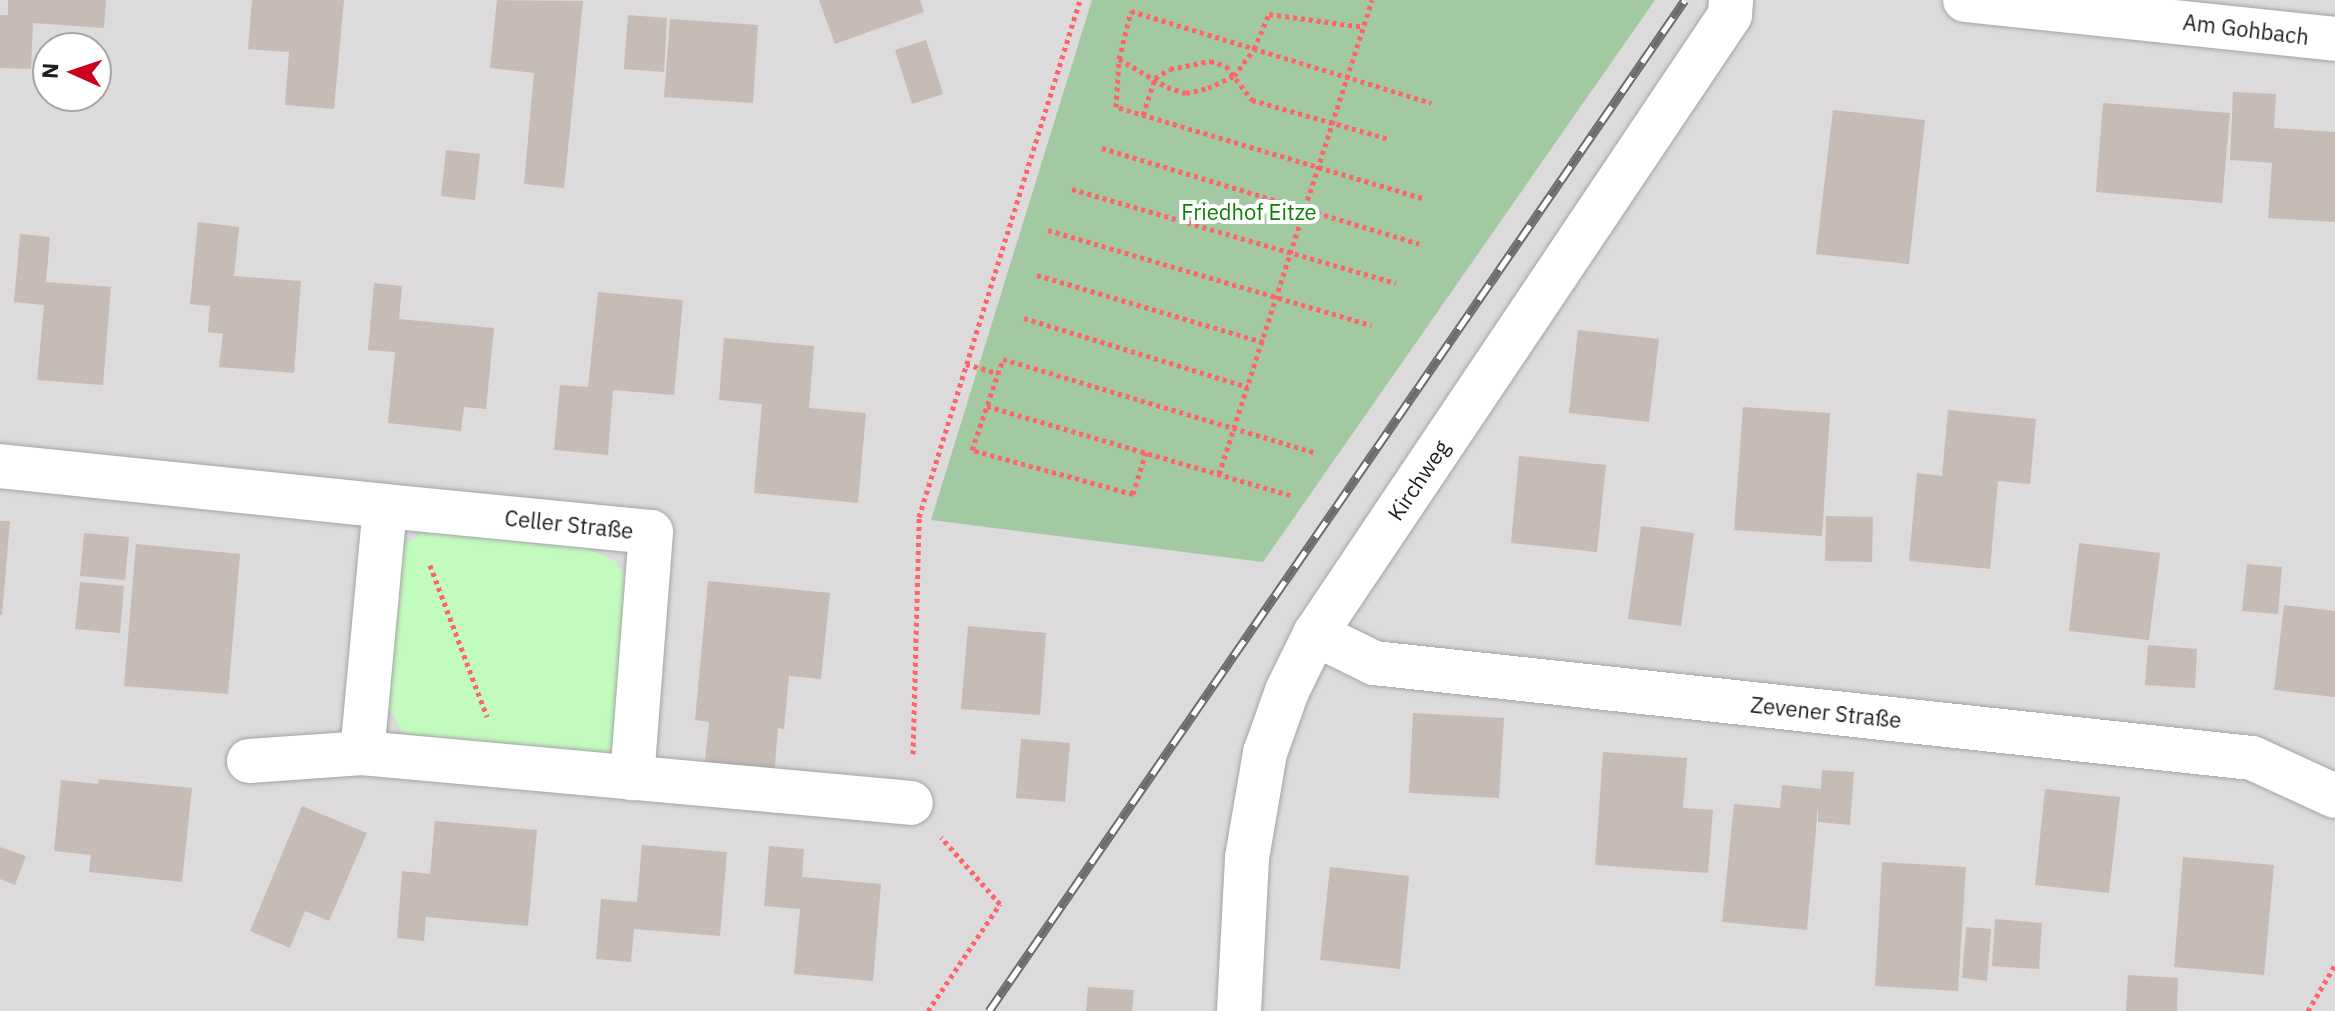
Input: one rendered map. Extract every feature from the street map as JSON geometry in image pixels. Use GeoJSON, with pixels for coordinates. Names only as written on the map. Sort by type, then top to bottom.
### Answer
{"type":"FeatureCollection","features":[{"type":"Feature","properties":{"kind":"street","name":"Kirchweg"},"geometry":{"type":"LineString","coordinates":[[1239,1011],[1247,858],[1265,753],[1287,691],[1315,634],[1730,15],[1731,0]]}},
{"type":"Feature","properties":{"kind":"street","name":"Am Gohbach"},"geometry":{"type":"LineString","coordinates":[[1965,0],[2335,39]]}},
{"type":"Feature","properties":{"kind":"street","name":"Celler Straße"},"geometry":{"type":"LineString","coordinates":[[0,466],[651,532],[632,778]]}},
{"type":"Feature","properties":{"kind":"street"},"geometry":{"type":"LineString","coordinates":[[362,753],[397,507]]}},
{"type":"Feature","properties":{"kind":"street","name":"Zevener Straße"},"geometry":{"type":"LineString","coordinates":[[1315,634],[1374,663],[2252,758],[2335,796]]}},
{"type":"Feature","properties":{"kind":"street"},"geometry":{"type":"LineString","coordinates":[[249,761],[362,753],[911,803]]}},
{"type":"Feature","properties":{"kind":"path"},"geometry":{"type":"LineString","coordinates":[[928,1011],[1000,904],[911,803],[919,517],[1080,0]]}},
{"type":"Feature","properties":{"kind":"path"},"geometry":{"type":"LineString","coordinates":[[1219,474],[1372,0]]}},
{"type":"Feature","properties":{"kind":"path"},"geometry":{"type":"LineString","coordinates":[[1422,198],[1116,107],[1119,59],[1131,11],[1431,103]]}},
{"type":"Feature","properties":{"kind":"path"},"geometry":{"type":"LineString","coordinates":[[1119,59],[1167,87],[1186,93],[1208,88],[1234,76],[1254,49],[1269,14],[1364,27]]}},
{"type":"Feature","properties":{"kind":"path"},"geometry":{"type":"LineString","coordinates":[[1143,115],[1155,78],[1170,69],[1210,61],[1226,66],[1252,100],[1389,139]]}},
{"type":"Feature","properties":{"kind":"path"},"geometry":{"type":"LineString","coordinates":[[1102,148],[1419,244]]}},
{"type":"Feature","properties":{"kind":"path"},"geometry":{"type":"LineString","coordinates":[[1072,189],[1396,283]]}},
{"type":"Feature","properties":{"kind":"path"},"geometry":{"type":"LineString","coordinates":[[1048,230],[1371,325]]}},
{"type":"Feature","properties":{"kind":"path"},"geometry":{"type":"LineString","coordinates":[[1037,275],[1263,342]]}},
{"type":"Feature","properties":{"kind":"path"},"geometry":{"type":"LineString","coordinates":[[1024,318],[1248,387]]}},
{"type":"Feature","properties":{"kind":"path"},"geometry":{"type":"LineString","coordinates":[[1146,452],[1133,494],[972,450],[1003,359],[1316,453]]}},
{"type":"Feature","properties":{"kind":"path"},"geometry":{"type":"LineString","coordinates":[[966,364],[998,373]]}},
{"type":"Feature","properties":{"kind":"path"},"geometry":{"type":"LineString","coordinates":[[987,406],[1290,495]]}},
{"type":"Feature","properties":{"kind":"path"},"geometry":{"type":"LineString","coordinates":[[397,507],[506,766]]}},
{"type":"Feature","properties":{"kind":"path"},"geometry":{"type":"LineString","coordinates":[[2308,1011],[2335,965]]}},
{"type":"Feature","properties":{"kind":"shaded area"},"geometry":{"type":"Polygon","coordinates":[[[0,0],[2335,0],[2335,1011],[0,1011],[0,0]]]}},
{"type":"Feature","properties":{"kind":"green space","name":"Friedhof Eitze"},"geometry":{"type":"Polygon","coordinates":[[[1092,0],[1655,0],[1263,562],[931,520],[1092,0]]]}},
{"type":"Feature","properties":{"kind":"green space"},"geometry":{"type":"Polygon","coordinates":[[[437,524],[519,532],[533,543],[580,546],[614,560],[625,576],[632,606],[612,748],[598,757],[412,742],[401,730],[388,703],[400,554],[405,544],[437,524]]]}},
{"type":"Feature","properties":{"kind":"building"},"geometry":{"type":"Polygon","coordinates":[[[8,0],[106,0],[104,28],[33,23],[31,69],[0,68],[0,15],[8,15],[8,0]]]}},
{"type":"Feature","properties":{"kind":"building"},"geometry":{"type":"Polygon","coordinates":[[[252,0],[344,0],[334,109],[285,105],[289,52],[248,49],[252,0]]]}},
{"type":"Feature","properties":{"kind":"building"},"geometry":{"type":"Polygon","coordinates":[[[497,0],[583,1],[564,188],[524,184],[534,73],[490,68],[497,0]]]}},
{"type":"Feature","properties":{"kind":"building"},"geometry":{"type":"Polygon","coordinates":[[[819,0],[920,0],[924,12],[835,44],[819,0]]]}},
{"type":"Feature","properties":{"kind":"building"},"geometry":{"type":"Polygon","coordinates":[[[628,15],[667,18],[664,72],[624,69],[628,15]]]}},
{"type":"Feature","properties":{"kind":"building"},"geometry":{"type":"Polygon","coordinates":[[[670,19],[758,25],[753,103],[664,97],[670,19]]]}},
{"type":"Feature","properties":{"kind":"building"},"geometry":{"type":"Polygon","coordinates":[[[926,40],[943,94],[912,104],[895,50],[926,40]]]}},
{"type":"Feature","properties":{"kind":"building"},"geometry":{"type":"Polygon","coordinates":[[[2233,92],[2276,94],[2274,128],[2335,132],[2335,222],[2268,218],[2272,163],[2230,160],[2233,92]]]}},
{"type":"Feature","properties":{"kind":"building"},"geometry":{"type":"Polygon","coordinates":[[[2103,103],[2230,113],[2222,203],[2096,192],[2103,103]]]}},
{"type":"Feature","properties":{"kind":"building"},"geometry":{"type":"Polygon","coordinates":[[[1833,110],[1925,120],[1909,264],[1816,254],[1833,110]]]}},
{"type":"Feature","properties":{"kind":"building"},"geometry":{"type":"Polygon","coordinates":[[[446,150],[480,154],[475,200],[441,196],[446,150]]]}},
{"type":"Feature","properties":{"kind":"building"},"geometry":{"type":"Polygon","coordinates":[[[198,222],[239,227],[234,276],[301,281],[294,373],[219,367],[223,334],[208,332],[210,306],[190,304],[198,222]]]}},
{"type":"Feature","properties":{"kind":"building"},"geometry":{"type":"Polygon","coordinates":[[[20,234],[50,237],[46,282],[111,287],[103,385],[37,380],[44,305],[14,302],[20,234]]]}},
{"type":"Feature","properties":{"kind":"building"},"geometry":{"type":"Polygon","coordinates":[[[374,283],[402,286],[399,319],[494,328],[486,409],[464,407],[461,431],[388,423],[395,352],[368,350],[374,283]]]}},
{"type":"Feature","properties":{"kind":"building"},"geometry":{"type":"Polygon","coordinates":[[[598,292],[683,300],[674,395],[613,390],[608,455],[554,450],[560,385],[588,387],[598,292]]]}},
{"type":"Feature","properties":{"kind":"building"},"geometry":{"type":"Polygon","coordinates":[[[1578,330],[1659,339],[1649,422],[1569,413],[1578,330]]]}},
{"type":"Feature","properties":{"kind":"building"},"geometry":{"type":"Polygon","coordinates":[[[724,338],[814,346],[809,408],[866,413],[858,503],[754,493],[762,404],[719,400],[724,338]]]}},
{"type":"Feature","properties":{"kind":"building"},"geometry":{"type":"Polygon","coordinates":[[[1743,407],[1830,413],[1822,536],[1734,530],[1743,407]]]}},
{"type":"Feature","properties":{"kind":"building"},"geometry":{"type":"Polygon","coordinates":[[[1948,410],[2036,419],[2030,484],[1998,481],[1990,569],[1909,561],[1917,473],[1942,476],[1948,410]]]}},
{"type":"Feature","properties":{"kind":"building"},"geometry":{"type":"Polygon","coordinates":[[[1519,456],[1606,465],[1597,552],[1511,543],[1519,456]]]}},
{"type":"Feature","properties":{"kind":"building"},"geometry":{"type":"Polygon","coordinates":[[[1826,516],[1873,517],[1872,562],[1825,561],[1826,516]]]}},
{"type":"Feature","properties":{"kind":"building"},"geometry":{"type":"Polygon","coordinates":[[[0,521],[10,521],[2,615],[0,615],[0,521]]]}},
{"type":"Feature","properties":{"kind":"building"},"geometry":{"type":"Polygon","coordinates":[[[1641,526],[1694,533],[1681,626],[1628,619],[1641,526]]]}},
{"type":"Feature","properties":{"kind":"building"},"geometry":{"type":"Polygon","coordinates":[[[84,533],[129,537],[125,580],[80,576],[84,533]]]}},
{"type":"Feature","properties":{"kind":"building"},"geometry":{"type":"Polygon","coordinates":[[[2079,543],[2160,553],[2149,640],[2069,631],[2079,543]]]}},
{"type":"Feature","properties":{"kind":"building"},"geometry":{"type":"Polygon","coordinates":[[[136,544],[240,554],[228,694],[124,686],[136,544]]]}},
{"type":"Feature","properties":{"kind":"building"},"geometry":{"type":"Polygon","coordinates":[[[2247,564],[2282,567],[2278,614],[2242,611],[2247,564]]]}},
{"type":"Feature","properties":{"kind":"building"},"geometry":{"type":"Polygon","coordinates":[[[708,581],[830,593],[821,679],[789,676],[784,729],[778,728],[774,777],[704,771],[709,722],[695,720],[708,581]]]}},
{"type":"Feature","properties":{"kind":"building"},"geometry":{"type":"Polygon","coordinates":[[[80,582],[124,586],[120,633],[75,629],[80,582]]]}},
{"type":"Feature","properties":{"kind":"building"},"geometry":{"type":"Polygon","coordinates":[[[2284,605],[2335,611],[2335,697],[2274,690],[2284,605]]]}},
{"type":"Feature","properties":{"kind":"building"},"geometry":{"type":"Polygon","coordinates":[[[968,626],[1046,633],[1040,715],[961,709],[968,626]]]}},
{"type":"Feature","properties":{"kind":"building"},"geometry":{"type":"Polygon","coordinates":[[[2148,645],[2197,649],[2195,688],[2145,685],[2148,645]]]}},
{"type":"Feature","properties":{"kind":"building"},"geometry":{"type":"Polygon","coordinates":[[[1413,713],[1504,718],[1499,798],[1409,793],[1413,713]]]}},
{"type":"Feature","properties":{"kind":"building"},"geometry":{"type":"Polygon","coordinates":[[[1021,739],[1070,743],[1065,802],[1016,798],[1021,739]]]}},
{"type":"Feature","properties":{"kind":"building"},"geometry":{"type":"Polygon","coordinates":[[[1603,752],[1687,758],[1683,808],[1713,810],[1708,873],[1595,865],[1603,752]]]}},
{"type":"Feature","properties":{"kind":"building"},"geometry":{"type":"Polygon","coordinates":[[[1822,770],[1854,772],[1850,825],[1818,822],[1818,806],[1807,930],[1722,922],[1734,804],[1780,808],[1782,785],[1821,789],[1822,770]]]}},
{"type":"Feature","properties":{"kind":"building"},"geometry":{"type":"Polygon","coordinates":[[[99,779],[192,788],[182,882],[89,872],[91,855],[54,851],[61,780],[98,784],[99,779]]]}},
{"type":"Feature","properties":{"kind":"building"},"geometry":{"type":"Polygon","coordinates":[[[2045,789],[2120,797],[2109,893],[2035,885],[2045,789]]]}},
{"type":"Feature","properties":{"kind":"building"},"geometry":{"type":"Polygon","coordinates":[[[302,806],[367,833],[329,921],[305,911],[290,948],[250,931],[302,806]]]}},
{"type":"Feature","properties":{"kind":"building"},"geometry":{"type":"Polygon","coordinates":[[[435,821],[537,830],[528,926],[426,917],[424,941],[397,938],[402,871],[430,874],[435,821]]]}},
{"type":"Feature","properties":{"kind":"building"},"geometry":{"type":"Polygon","coordinates":[[[642,845],[727,852],[720,936],[634,929],[631,962],[596,959],[601,899],[637,902],[642,845]]]}},
{"type":"Feature","properties":{"kind":"building"},"geometry":{"type":"Polygon","coordinates":[[[769,846],[804,849],[802,877],[881,884],[873,981],[794,974],[800,909],[764,906],[769,846]]]}},
{"type":"Feature","properties":{"kind":"building"},"geometry":{"type":"Polygon","coordinates":[[[0,847],[26,856],[15,885],[0,879],[0,847]]]}},
{"type":"Feature","properties":{"kind":"building"},"geometry":{"type":"Polygon","coordinates":[[[2183,857],[2274,865],[2264,975],[2174,967],[2183,857]]]}},
{"type":"Feature","properties":{"kind":"building"},"geometry":{"type":"Polygon","coordinates":[[[1882,862],[1966,867],[1958,991],[1875,986],[1882,862]]]}},
{"type":"Feature","properties":{"kind":"building"},"geometry":{"type":"Polygon","coordinates":[[[1330,867],[1409,876],[1400,969],[1320,960],[1330,867]]]}},
{"type":"Feature","properties":{"kind":"building"},"geometry":{"type":"Polygon","coordinates":[[[1995,919],[2042,923],[2039,969],[1992,966],[1995,919]]]}},
{"type":"Feature","properties":{"kind":"building"},"geometry":{"type":"Polygon","coordinates":[[[1966,927],[1991,929],[1987,981],[1962,978],[1966,927]]]}},
{"type":"Feature","properties":{"kind":"building"},"geometry":{"type":"Polygon","coordinates":[[[2128,975],[2178,978],[2177,1011],[2126,1011],[2128,975]]]}},
{"type":"Feature","properties":{"kind":"building"},"geometry":{"type":"Polygon","coordinates":[[[1088,987],[1134,990],[1132,1011],[1086,1011],[1088,987]]]}},
{"type":"Feature","properties":{"kind":"railway"},"geometry":{"type":"LineString","coordinates":[[989,1011],[1685,0]]}}]}
